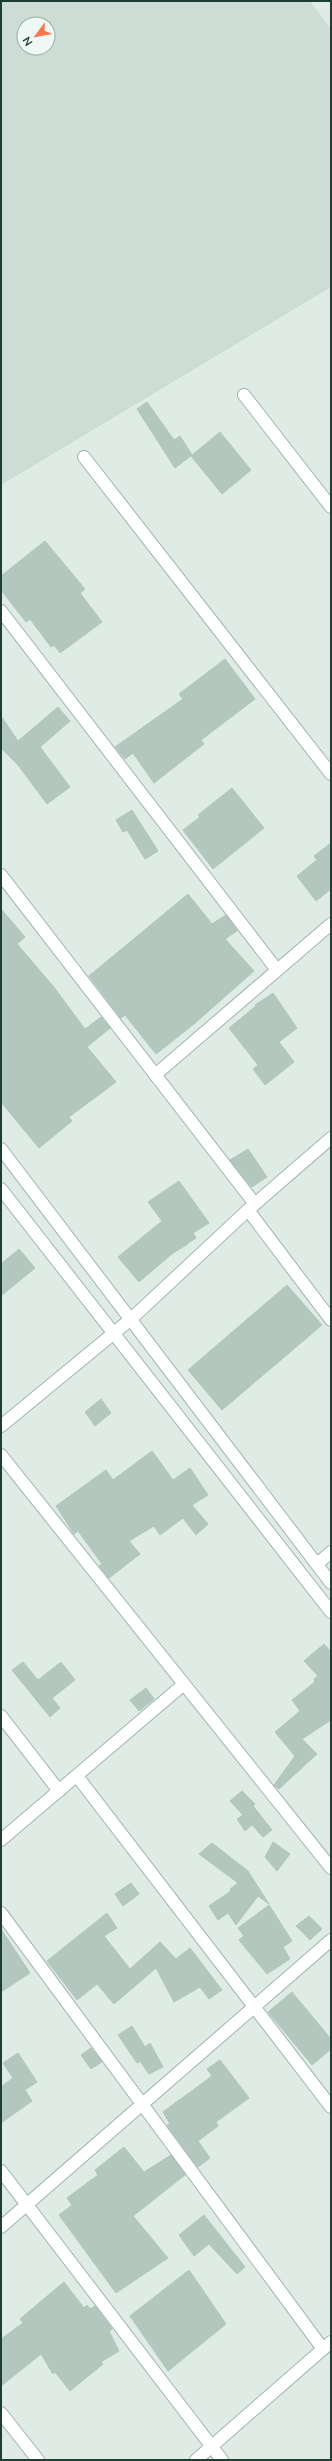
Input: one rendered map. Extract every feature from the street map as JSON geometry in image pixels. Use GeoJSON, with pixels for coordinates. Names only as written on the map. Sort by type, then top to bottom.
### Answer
{"type":"FeatureCollection","features":[{"type":"Feature","properties":{"kind":"street"},"geometry":{"type":"LineString","coordinates":[[244,395],[331,507]]}},
{"type":"Feature","properties":{"kind":"street"},"geometry":{"type":"LineString","coordinates":[[84,457],[331,774]]}},
{"type":"Feature","properties":{"kind":"street"},"geometry":{"type":"LineString","coordinates":[[1,611],[277,970]]}},
{"type":"Feature","properties":{"kind":"street"},"geometry":{"type":"LineString","coordinates":[[1,875],[155,1075],[252,1207],[331,1320]]}},
{"type":"Feature","properties":{"kind":"street"},"geometry":{"type":"LineString","coordinates":[[155,1075],[331,924]]}},
{"type":"Feature","properties":{"kind":"street"},"geometry":{"type":"LineString","coordinates":[[1,1426],[112,1333],[131,1319],[252,1207],[331,1138]]}},
{"type":"Feature","properties":{"kind":"street"},"geometry":{"type":"LineString","coordinates":[[1,1149],[331,1583]]}},
{"type":"Feature","properties":{"kind":"street"},"geometry":{"type":"LineString","coordinates":[[1,1189],[331,1612]]}},
{"type":"Feature","properties":{"kind":"street"},"geometry":{"type":"LineString","coordinates":[[1,1455],[331,1868]]}},
{"type":"Feature","properties":{"kind":"street"},"geometry":{"type":"LineString","coordinates":[[317,1564],[331,1552]]}},
{"type":"Feature","properties":{"kind":"street"},"geometry":{"type":"LineString","coordinates":[[1,1840],[184,1684]]}},
{"type":"Feature","properties":{"kind":"street"},"geometry":{"type":"LineString","coordinates":[[1,1716],[59,1791]]}},
{"type":"Feature","properties":{"kind":"street"},"geometry":{"type":"LineString","coordinates":[[77,1776],[253,2008],[331,2107]]}},
{"type":"Feature","properties":{"kind":"street"},"geometry":{"type":"LineString","coordinates":[[1,1913],[327,2346],[196,2460]]}},
{"type":"Feature","properties":{"kind":"street"},"geometry":{"type":"LineString","coordinates":[[1,2227],[331,1940]]}},
{"type":"Feature","properties":{"kind":"street"},"geometry":{"type":"LineString","coordinates":[[1,2171],[222,2460]]}},
{"type":"Feature","properties":{"kind":"street"},"geometry":{"type":"LineString","coordinates":[[1,2412],[38,2460]]}},
{"type":"Feature","properties":{"kind":"shaded area"},"geometry":{"type":"Polygon","coordinates":[[[1,1],[310,1],[331,29],[331,287],[1,485],[1,1]]]}},
{"type":"Feature","properties":{"kind":"building"},"geometry":{"type":"Polygon","coordinates":[[[147,402],[174,440],[180,436],[192,455],[175,468],[137,409],[147,402]]]}},
{"type":"Feature","properties":{"kind":"building"},"geometry":{"type":"Polygon","coordinates":[[[220,432],[251,470],[222,494],[191,456],[220,432]]]}},
{"type":"Feature","properties":{"kind":"building"},"geometry":{"type":"Polygon","coordinates":[[[45,541],[85,589],[80,593],[102,622],[60,653],[54,645],[51,647],[30,619],[26,622],[1,590],[1,576],[45,541]]]}},
{"type":"Feature","properties":{"kind":"building"},"geometry":{"type":"Polygon","coordinates":[[[225,659],[255,699],[201,740],[204,744],[154,783],[133,753],[125,759],[115,747],[183,699],[179,694],[225,659]]]}},
{"type":"Feature","properties":{"kind":"building"},"geometry":{"type":"Polygon","coordinates":[[[58,707],[70,721],[40,747],[70,787],[47,804],[18,765],[1,748],[1,716],[18,741],[58,707]]]}},
{"type":"Feature","properties":{"kind":"building"},"geometry":{"type":"Polygon","coordinates":[[[232,788],[264,828],[213,869],[183,830],[200,817],[198,815],[232,788]]]}},
{"type":"Feature","properties":{"kind":"building"},"geometry":{"type":"Polygon","coordinates":[[[132,810],[158,851],[145,859],[127,830],[123,832],[116,820],[132,810]]]}},
{"type":"Feature","properties":{"kind":"building"},"geometry":{"type":"Polygon","coordinates":[[[331,843],[331,889],[316,901],[297,876],[317,860],[314,856],[331,843]]]}},
{"type":"Feature","properties":{"kind":"building"},"geometry":{"type":"Polygon","coordinates":[[[188,894],[212,924],[226,915],[237,931],[225,939],[254,971],[194,1024],[156,1054],[125,1015],[121,1018],[89,976],[188,894]]]}},
{"type":"Feature","properties":{"kind":"building"},"geometry":{"type":"Polygon","coordinates":[[[1,909],[25,937],[17,944],[53,986],[85,1029],[101,1017],[110,1028],[87,1047],[116,1082],[69,1117],[72,1121],[39,1148],[1,1102],[1,909]]]}},
{"type":"Feature","properties":{"kind":"building"},"geometry":{"type":"Polygon","coordinates":[[[273,993],[297,1028],[279,1042],[294,1062],[265,1085],[253,1069],[258,1065],[229,1028],[256,1006],[255,1005],[273,993]]]}},
{"type":"Feature","properties":{"kind":"building"},"geometry":{"type":"Polygon","coordinates":[[[248,1149],[267,1177],[252,1187],[230,1160],[248,1149]]]}},
{"type":"Feature","properties":{"kind":"building"},"geometry":{"type":"Polygon","coordinates":[[[179,1181],[209,1223],[193,1233],[196,1238],[173,1253],[139,1282],[118,1257],[162,1221],[148,1202],[179,1181]]]}},
{"type":"Feature","properties":{"kind":"building"},"geometry":{"type":"Polygon","coordinates":[[[19,1249],[35,1268],[1,1296],[1,1264],[19,1249]]]}},
{"type":"Feature","properties":{"kind":"building"},"geometry":{"type":"Polygon","coordinates":[[[287,1285],[322,1325],[222,1410],[188,1370],[287,1285]]]}},
{"type":"Feature","properties":{"kind":"building"},"geometry":{"type":"Polygon","coordinates":[[[101,1399],[111,1413],[95,1426],[85,1412],[101,1399]]]}},
{"type":"Feature","properties":{"kind":"building"},"geometry":{"type":"Polygon","coordinates":[[[152,1451],[173,1480],[190,1468],[208,1495],[192,1505],[208,1524],[196,1535],[183,1518],[160,1535],[154,1526],[129,1541],[140,1554],[109,1578],[99,1566],[102,1564],[78,1531],[74,1534],[56,1506],[106,1470],[113,1480],[152,1451]]]}},
{"type":"Feature","properties":{"kind":"building"},"geometry":{"type":"Polygon","coordinates":[[[324,1644],[331,1652],[331,1720],[302,1739],[317,1754],[279,1789],[274,1785],[295,1756],[275,1732],[300,1711],[292,1700],[315,1682],[314,1679],[318,1676],[304,1661],[324,1644]]]}},
{"type":"Feature","properties":{"kind":"building"},"geometry":{"type":"Polygon","coordinates":[[[23,1662],[38,1680],[61,1662],[75,1680],[52,1698],[60,1708],[50,1717],[12,1670],[23,1662]]]}},
{"type":"Feature","properties":{"kind":"building"},"geometry":{"type":"Polygon","coordinates":[[[146,1688],[154,1699],[139,1711],[130,1700],[146,1688]]]}},
{"type":"Feature","properties":{"kind":"building"},"geometry":{"type":"Polygon","coordinates":[[[242,1791],[255,1804],[253,1806],[272,1830],[263,1837],[252,1825],[245,1831],[237,1819],[243,1815],[230,1801],[242,1791]]]}},
{"type":"Feature","properties":{"kind":"building"},"geometry":{"type":"Polygon","coordinates":[[[273,1842],[290,1854],[277,1871],[265,1857],[273,1842]]]}},
{"type":"Feature","properties":{"kind":"building"},"geometry":{"type":"Polygon","coordinates":[[[212,1843],[248,1871],[269,1904],[258,1896],[236,1925],[228,1913],[218,1920],[209,1906],[231,1891],[230,1889],[238,1883],[199,1854],[212,1843]]]}},
{"type":"Feature","properties":{"kind":"building"},"geometry":{"type":"Polygon","coordinates":[[[131,1883],[139,1894],[123,1906],[115,1894],[131,1883]]]}},
{"type":"Feature","properties":{"kind":"building"},"geometry":{"type":"Polygon","coordinates":[[[269,1905],[292,1941],[283,1947],[290,1959],[267,1974],[239,1940],[244,1936],[238,1928],[269,1905]]]}},
{"type":"Feature","properties":{"kind":"building"},"geometry":{"type":"Polygon","coordinates":[[[107,1913],[117,1928],[104,1936],[130,1969],[160,1942],[176,1959],[190,1948],[222,1990],[209,1999],[200,1987],[174,2002],[156,1968],[114,2004],[97,1984],[77,2000],[47,1961],[107,1913]]]}},
{"type":"Feature","properties":{"kind":"building"},"geometry":{"type":"Polygon","coordinates":[[[309,1916],[322,1929],[310,1940],[296,1926],[309,1916]]]}},
{"type":"Feature","properties":{"kind":"building"},"geometry":{"type":"Polygon","coordinates":[[[1,1929],[30,1973],[1,1992],[1,1929]]]}},
{"type":"Feature","properties":{"kind":"building"},"geometry":{"type":"Polygon","coordinates":[[[292,1992],[331,2039],[331,2049],[312,2065],[268,2012],[292,1992]]]}},
{"type":"Feature","properties":{"kind":"building"},"geometry":{"type":"Polygon","coordinates":[[[132,2026],[145,2047],[150,2043],[163,2067],[149,2074],[140,2061],[137,2063],[118,2035],[132,2026]]]}},
{"type":"Feature","properties":{"kind":"building"},"geometry":{"type":"Polygon","coordinates":[[[91,2048],[102,2062],[91,2069],[81,2055],[91,2048]]]}},
{"type":"Feature","properties":{"kind":"building"},"geometry":{"type":"Polygon","coordinates":[[[18,2053],[37,2082],[25,2090],[32,2101],[1,2123],[1,2087],[13,2078],[3,2063],[18,2053]]]}},
{"type":"Feature","properties":{"kind":"building"},"geometry":{"type":"Polygon","coordinates":[[[220,2060],[249,2098],[216,2122],[218,2126],[198,2141],[210,2158],[198,2167],[167,2125],[170,2124],[163,2112],[212,2076],[207,2069],[220,2060]]]}},
{"type":"Feature","properties":{"kind":"building"},"geometry":{"type":"Polygon","coordinates":[[[124,2147],[144,2172],[171,2155],[185,2175],[133,2216],[168,2258],[116,2293],[59,2215],[72,2205],[67,2198],[98,2175],[95,2170],[124,2147]]]}},
{"type":"Feature","properties":{"kind":"building"},"geometry":{"type":"Polygon","coordinates":[[[204,2215],[245,2267],[237,2274],[209,2244],[194,2256],[179,2235],[204,2215]]]}},
{"type":"Feature","properties":{"kind":"building"},"geometry":{"type":"Polygon","coordinates":[[[189,2270],[226,2324],[168,2371],[130,2316],[189,2270]]]}},
{"type":"Feature","properties":{"kind":"building"},"geometry":{"type":"Polygon","coordinates":[[[64,2282],[84,2308],[87,2305],[90,2309],[95,2306],[112,2329],[109,2331],[119,2351],[101,2362],[103,2364],[70,2391],[55,2372],[53,2374],[41,2354],[1,2386],[1,2339],[23,2323],[20,2319],[64,2282]]]}}]}
